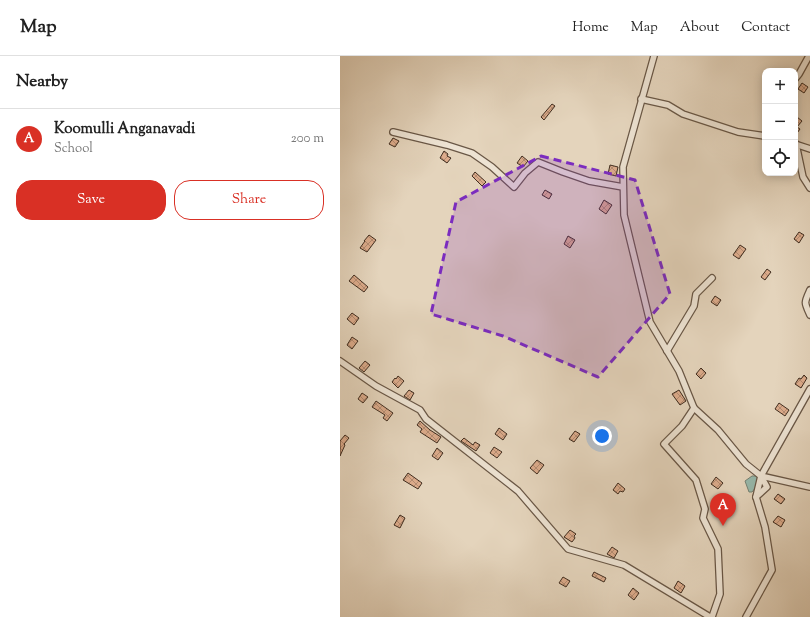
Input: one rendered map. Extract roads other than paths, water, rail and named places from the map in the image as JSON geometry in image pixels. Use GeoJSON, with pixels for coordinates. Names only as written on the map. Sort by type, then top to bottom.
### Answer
{"type":"FeatureCollection","features":[{"type":"Feature","properties":{"kind":"street"},"geometry":{"type":"LineString","coordinates":[[654,56],[623,167],[624,215],[650,322],[679,371],[694,408],[718,430],[746,464],[761,476],[767,487],[756,497],[765,527],[772,570],[746,617]]}},
{"type":"Feature","properties":{"kind":"street"},"geometry":{"type":"LineString","coordinates":[[798,75],[809,56]]}},
{"type":"Feature","properties":{"kind":"street"},"geometry":{"type":"LineString","coordinates":[[641,99],[668,105],[683,114],[738,132],[762,136]]}},
{"type":"Feature","properties":{"kind":"street"},"geometry":{"type":"LineString","coordinates":[[393,132],[447,145],[472,153],[492,167],[514,187],[538,162],[589,181],[623,187]]}},
{"type":"Feature","properties":{"kind":"street"},"geometry":{"type":"LineString","coordinates":[[798,145],[810,149]]}},
{"type":"Feature","properties":{"kind":"street"},"geometry":{"type":"LineString","coordinates":[[798,156],[803,177],[810,188]]}},
{"type":"Feature","properties":{"kind":"street"},"geometry":{"type":"LineString","coordinates":[[667,351],[694,306],[696,294],[712,278]]}},
{"type":"Feature","properties":{"kind":"street"},"geometry":{"type":"LineString","coordinates":[[810,290],[805,300],[805,304],[810,315]]}},
{"type":"Feature","properties":{"kind":"street"},"geometry":{"type":"LineString","coordinates":[[340,361],[376,386],[420,410],[426,419],[518,491],[568,549],[624,565],[711,617],[720,594],[718,549],[703,518],[705,509],[696,480],[664,444],[682,426],[694,408]]}},
{"type":"Feature","properties":{"kind":"street"},"geometry":{"type":"LineString","coordinates":[[761,476],[810,389]]}},
{"type":"Feature","properties":{"kind":"street"},"geometry":{"type":"LineString","coordinates":[[761,476],[810,487]]}},
{"type":"Feature","properties":{"kind":"place","name":"Koomulli Anganavadi"},"geometry":{"type":"Point","coordinates":[723,526]}}]}
